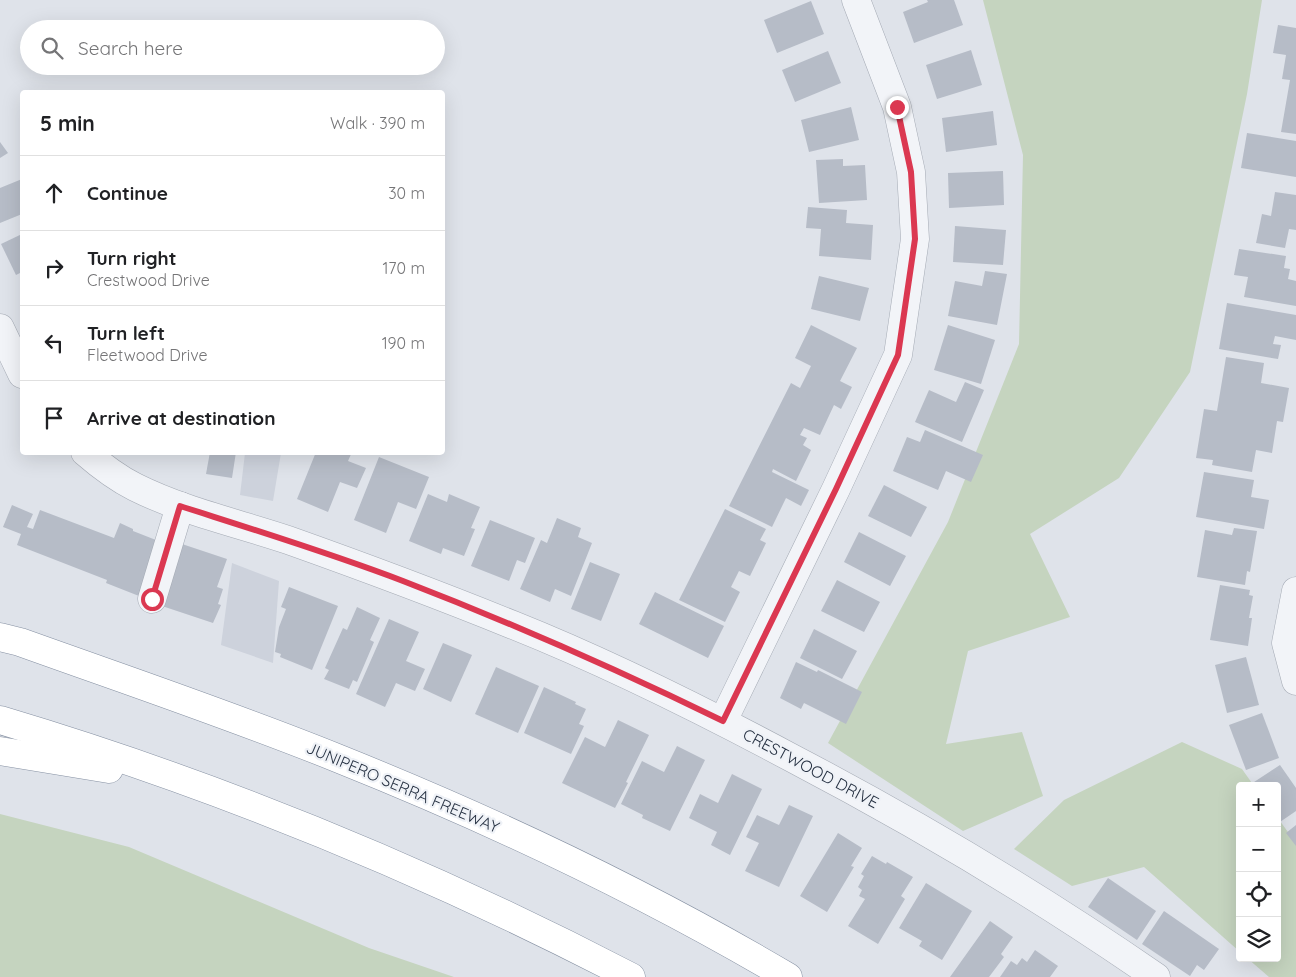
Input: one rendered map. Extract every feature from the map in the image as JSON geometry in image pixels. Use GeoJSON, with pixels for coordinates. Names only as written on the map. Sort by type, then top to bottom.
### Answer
{"type":"FeatureCollection","features":[{"type":"Feature","properties":{"kind":"highway","name":"JUNIPERO SERRA FREEWAY"},"geometry":{"type":"LineString","coordinates":[[7,635],[274,733],[426,795],[607,879],[788,977]]}},
{"type":"Feature","properties":{"kind":"highway"},"geometry":{"type":"LineString","coordinates":[[0,720],[187,781],[306,827],[414,872],[522,922],[631,977]]}},
{"type":"Feature","properties":{"kind":"highway"},"geometry":{"type":"LineString","coordinates":[[0,751],[187,781]]}},
{"type":"Feature","properties":{"kind":"street"},"geometry":{"type":"LineString","coordinates":[[723,721],[836,489],[898,355],[915,239],[911,172],[897,107],[856,0]]}},
{"type":"Feature","properties":{"kind":"street"},"geometry":{"type":"LineString","coordinates":[[0,328],[20,370]]}},
{"type":"Feature","properties":{"kind":"street","name":"CRESTWOOD DRIVE"},"geometry":{"type":"LineString","coordinates":[[89,455],[132,486],[180,506],[285,539],[402,581],[507,622],[622,672],[723,721],[840,783],[954,847],[1100,938],[1156,977]]}},
{"type":"Feature","properties":{"kind":"street"},"geometry":{"type":"LineString","coordinates":[[152,599],[180,506]]}},
{"type":"Feature","properties":{"kind":"street"},"geometry":{"type":"LineString","coordinates":[[1296,591],[1286,643],[1296,681]]}},
{"type":"Feature","properties":{"kind":"shaded area"},"geometry":{"type":"Polygon","coordinates":[[[245,455],[281,455],[273,501],[240,495],[245,455]]]}},
{"type":"Feature","properties":{"kind":"shaded area"},"geometry":{"type":"Polygon","coordinates":[[[232,563],[279,581],[273,663],[221,645],[232,563]]]}},
{"type":"Feature","properties":{"kind":"green space"},"geometry":{"type":"Polygon","coordinates":[[[983,0],[1262,0],[1247,94],[1190,372],[1119,478],[1030,534],[1070,617],[968,651],[946,744],[1022,732],[1043,796],[963,831],[828,743],[948,522],[1019,344],[1023,155],[983,0]]]}},
{"type":"Feature","properties":{"kind":"green space"},"geometry":{"type":"Polygon","coordinates":[[[1182,742],[1242,769],[1251,782],[1236,782],[1236,948],[1144,867],[1072,886],[1014,849],[1064,800],[1182,742]]]}},
{"type":"Feature","properties":{"kind":"green space"},"geometry":{"type":"Polygon","coordinates":[[[0,814],[129,847],[369,948],[454,977],[0,977],[0,814]]]}},
{"type":"Feature","properties":{"kind":"green space"},"geometry":{"type":"Polygon","coordinates":[[[1281,822],[1296,843],[1296,977],[1269,977],[1252,962],[1281,962],[1281,822]]]}},
{"type":"Feature","properties":{"kind":"building"},"geometry":{"type":"Polygon","coordinates":[[[927,0],[954,0],[963,25],[914,43],[903,12],[928,2],[927,0]]]}},
{"type":"Feature","properties":{"kind":"building"},"geometry":{"type":"Polygon","coordinates":[[[811,1],[824,34],[777,53],[764,20],[811,1]]]}},
{"type":"Feature","properties":{"kind":"building"},"geometry":{"type":"Polygon","coordinates":[[[1278,25],[1296,28],[1296,134],[1281,132],[1290,80],[1282,79],[1286,55],[1273,53],[1278,25]]]}},
{"type":"Feature","properties":{"kind":"building"},"geometry":{"type":"Polygon","coordinates":[[[971,50],[982,85],[937,99],[926,65],[971,50]]]}},
{"type":"Feature","properties":{"kind":"building"},"geometry":{"type":"Polygon","coordinates":[[[828,51],[841,83],[795,102],[782,70],[828,51]]]}},
{"type":"Feature","properties":{"kind":"building"},"geometry":{"type":"Polygon","coordinates":[[[851,107],[859,140],[809,152],[801,120],[851,107]]]}},
{"type":"Feature","properties":{"kind":"building"},"geometry":{"type":"Polygon","coordinates":[[[993,111],[997,145],[946,152],[942,118],[993,111]]]}},
{"type":"Feature","properties":{"kind":"building"},"geometry":{"type":"Polygon","coordinates":[[[1247,133],[1296,141],[1296,177],[1241,168],[1247,133]]]}},
{"type":"Feature","properties":{"kind":"building"},"geometry":{"type":"Polygon","coordinates":[[[0,142],[8,153],[0,158],[0,142]]]}},
{"type":"Feature","properties":{"kind":"building"},"geometry":{"type":"Polygon","coordinates":[[[843,159],[843,166],[865,165],[867,200],[819,203],[816,160],[843,159]]]}},
{"type":"Feature","properties":{"kind":"building"},"geometry":{"type":"Polygon","coordinates":[[[1003,171],[1004,205],[949,208],[948,173],[1003,171]]]}},
{"type":"Feature","properties":{"kind":"building"},"geometry":{"type":"Polygon","coordinates":[[[20,180],[20,215],[0,223],[0,188],[20,180]]]}},
{"type":"Feature","properties":{"kind":"building"},"geometry":{"type":"Polygon","coordinates":[[[1275,192],[1296,195],[1296,230],[1289,229],[1285,248],[1256,243],[1262,214],[1271,216],[1275,192]]]}},
{"type":"Feature","properties":{"kind":"building"},"geometry":{"type":"Polygon","coordinates":[[[808,207],[847,210],[846,223],[873,225],[871,260],[819,256],[821,229],[806,228],[808,207]]]}},
{"type":"Feature","properties":{"kind":"building"},"geometry":{"type":"Polygon","coordinates":[[[955,226],[1006,230],[1003,265],[953,262],[955,226]]]}},
{"type":"Feature","properties":{"kind":"building"},"geometry":{"type":"Polygon","coordinates":[[[20,235],[20,273],[16,275],[1,244],[20,235]]]}},
{"type":"Feature","properties":{"kind":"building"},"geometry":{"type":"Polygon","coordinates":[[[1239,249],[1286,256],[1284,268],[1290,269],[1288,279],[1296,281],[1296,306],[1244,297],[1248,277],[1234,275],[1239,249]]]}},
{"type":"Feature","properties":{"kind":"building"},"geometry":{"type":"Polygon","coordinates":[[[985,271],[1007,274],[997,325],[948,316],[955,281],[982,286],[985,271]]]}},
{"type":"Feature","properties":{"kind":"building"},"geometry":{"type":"Polygon","coordinates":[[[819,276],[869,288],[860,321],[811,309],[819,276]]]}},
{"type":"Feature","properties":{"kind":"building"},"geometry":{"type":"Polygon","coordinates":[[[1227,303],[1296,315],[1296,340],[1275,336],[1273,344],[1281,345],[1278,359],[1219,349],[1227,303]]]}},
{"type":"Feature","properties":{"kind":"building"},"geometry":{"type":"Polygon","coordinates":[[[811,325],[857,348],[840,381],[852,387],[841,409],[834,405],[820,435],[804,428],[800,435],[807,438],[803,445],[811,450],[796,481],[773,469],[772,472],[809,490],[801,506],[786,498],[772,527],[729,506],[791,383],[800,388],[811,366],[795,358],[811,325]]]}},
{"type":"Feature","properties":{"kind":"building"},"geometry":{"type":"Polygon","coordinates":[[[948,325],[995,340],[981,384],[934,370],[948,325]]]}},
{"type":"Feature","properties":{"kind":"building"},"geometry":{"type":"Polygon","coordinates":[[[1226,357],[1264,363],[1261,383],[1289,388],[1283,422],[1277,421],[1272,453],[1256,450],[1252,472],[1212,465],[1213,460],[1196,458],[1204,409],[1217,411],[1226,357]]]}},
{"type":"Feature","properties":{"kind":"building"},"geometry":{"type":"Polygon","coordinates":[[[965,382],[984,390],[962,442],[915,422],[929,390],[956,402],[965,382]]]}},
{"type":"Feature","properties":{"kind":"building"},"geometry":{"type":"Polygon","coordinates":[[[925,430],[983,455],[971,482],[946,471],[938,490],[893,471],[907,437],[920,442],[925,430]]]}},
{"type":"Feature","properties":{"kind":"building"},"geometry":{"type":"Polygon","coordinates":[[[209,455],[236,455],[232,478],[206,474],[209,455]]]}},
{"type":"Feature","properties":{"kind":"building"},"geometry":{"type":"Polygon","coordinates":[[[315,455],[351,455],[348,461],[366,468],[357,488],[340,482],[328,512],[297,499],[315,455]]]}},
{"type":"Feature","properties":{"kind":"building"},"geometry":{"type":"Polygon","coordinates":[[[379,457],[429,477],[416,509],[398,502],[386,533],[354,520],[379,457]]]}},
{"type":"Feature","properties":{"kind":"building"},"geometry":{"type":"Polygon","coordinates":[[[1204,472],[1254,480],[1251,497],[1269,500],[1264,529],[1196,517],[1204,472]]]}},
{"type":"Feature","properties":{"kind":"building"},"geometry":{"type":"Polygon","coordinates":[[[884,485],[927,507],[911,537],[868,516],[884,485]]]}},
{"type":"Feature","properties":{"kind":"building"},"geometry":{"type":"Polygon","coordinates":[[[428,494],[447,502],[449,494],[480,507],[471,528],[475,529],[464,556],[443,548],[441,554],[409,541],[428,494]]]}},
{"type":"Feature","properties":{"kind":"building"},"geometry":{"type":"Polygon","coordinates":[[[12,505],[33,514],[27,527],[33,529],[40,510],[114,538],[120,523],[133,529],[133,531],[161,542],[139,596],[106,583],[107,580],[17,545],[21,534],[3,527],[12,505]]]}},
{"type":"Feature","properties":{"kind":"building"},"geometry":{"type":"Polygon","coordinates":[[[725,509],[766,529],[760,540],[766,543],[750,576],[739,571],[731,587],[740,592],[725,622],[679,600],[725,509]]]}},
{"type":"Feature","properties":{"kind":"building"},"geometry":{"type":"Polygon","coordinates":[[[557,518],[581,528],[578,537],[592,543],[571,596],[555,589],[550,602],[520,589],[541,540],[547,543],[557,518]]]}},
{"type":"Feature","properties":{"kind":"building"},"geometry":{"type":"Polygon","coordinates":[[[490,520],[535,538],[525,563],[517,560],[509,581],[471,566],[490,520]]]}},
{"type":"Feature","properties":{"kind":"building"},"geometry":{"type":"Polygon","coordinates":[[[1234,528],[1257,531],[1250,572],[1247,571],[1245,585],[1197,577],[1205,530],[1232,535],[1234,528]]]}},
{"type":"Feature","properties":{"kind":"building"},"geometry":{"type":"Polygon","coordinates":[[[859,532],[906,556],[890,586],[844,562],[859,532]]]}},
{"type":"Feature","properties":{"kind":"building"},"geometry":{"type":"Polygon","coordinates":[[[179,543],[227,559],[217,587],[223,589],[218,604],[221,605],[213,623],[159,605],[179,543]]]}},
{"type":"Feature","properties":{"kind":"building"},"geometry":{"type":"Polygon","coordinates":[[[590,562],[620,574],[601,621],[571,609],[590,562]]]}},
{"type":"Feature","properties":{"kind":"building"},"geometry":{"type":"Polygon","coordinates":[[[837,580],[880,602],[864,632],[821,611],[837,580]]]}},
{"type":"Feature","properties":{"kind":"building"},"geometry":{"type":"Polygon","coordinates":[[[1220,585],[1250,590],[1249,595],[1253,596],[1249,618],[1252,618],[1248,646],[1210,640],[1220,585]]]}},
{"type":"Feature","properties":{"kind":"building"},"geometry":{"type":"Polygon","coordinates":[[[289,587],[338,606],[312,670],[280,657],[281,654],[275,652],[279,627],[286,609],[281,607],[289,587]]]}},
{"type":"Feature","properties":{"kind":"building"},"geometry":{"type":"Polygon","coordinates":[[[655,592],[724,626],[708,658],[639,624],[655,592]]]}},
{"type":"Feature","properties":{"kind":"building"},"geometry":{"type":"Polygon","coordinates":[[[357,607],[380,618],[370,640],[374,642],[357,682],[353,680],[349,689],[324,679],[329,670],[325,668],[343,628],[347,630],[357,607]]]}},
{"type":"Feature","properties":{"kind":"building"},"geometry":{"type":"Polygon","coordinates":[[[389,619],[419,632],[406,661],[425,669],[415,691],[396,683],[385,707],[356,694],[389,619]]]}},
{"type":"Feature","properties":{"kind":"building"},"geometry":{"type":"Polygon","coordinates":[[[814,629],[857,651],[842,679],[800,658],[814,629]]]}},
{"type":"Feature","properties":{"kind":"building"},"geometry":{"type":"Polygon","coordinates":[[[443,643],[472,655],[451,702],[423,689],[443,643]]]}},
{"type":"Feature","properties":{"kind":"building"},"geometry":{"type":"Polygon","coordinates":[[[1246,657],[1259,705],[1227,713],[1215,665],[1246,657]]]}},
{"type":"Feature","properties":{"kind":"building"},"geometry":{"type":"Polygon","coordinates":[[[796,662],[817,672],[818,670],[862,692],[846,724],[804,703],[801,709],[780,698],[796,662]]]}},
{"type":"Feature","properties":{"kind":"building"},"geometry":{"type":"Polygon","coordinates":[[[496,667],[539,686],[518,733],[475,714],[496,667]]]}},
{"type":"Feature","properties":{"kind":"building"},"geometry":{"type":"Polygon","coordinates":[[[544,687],[576,702],[575,704],[586,709],[579,724],[584,726],[571,754],[524,733],[544,687]]]}},
{"type":"Feature","properties":{"kind":"building"},"geometry":{"type":"Polygon","coordinates":[[[1262,713],[1279,758],[1246,770],[1229,725],[1262,713]]]}},
{"type":"Feature","properties":{"kind":"building"},"geometry":{"type":"Polygon","coordinates":[[[618,720],[649,735],[615,808],[562,783],[585,737],[605,747],[618,720]]]}},
{"type":"Feature","properties":{"kind":"building"},"geometry":{"type":"Polygon","coordinates":[[[677,746],[705,760],[670,831],[642,818],[643,815],[621,804],[642,761],[664,772],[677,746]]]}},
{"type":"Feature","properties":{"kind":"building"},"geometry":{"type":"Polygon","coordinates":[[[1280,765],[1296,788],[1296,811],[1281,821],[1281,782],[1254,782],[1280,765]]]}},
{"type":"Feature","properties":{"kind":"building"},"geometry":{"type":"Polygon","coordinates":[[[732,774],[762,789],[730,855],[711,845],[717,832],[689,818],[700,794],[718,803],[732,774]]]}},
{"type":"Feature","properties":{"kind":"building"},"geometry":{"type":"Polygon","coordinates":[[[789,805],[813,816],[779,887],[745,871],[759,843],[746,837],[757,815],[779,825],[789,805]]]}},
{"type":"Feature","properties":{"kind":"building"},"geometry":{"type":"Polygon","coordinates":[[[1296,825],[1296,846],[1286,833],[1296,825]]]}},
{"type":"Feature","properties":{"kind":"building"},"geometry":{"type":"Polygon","coordinates":[[[838,833],[862,848],[851,866],[854,867],[827,912],[800,896],[838,833]]]}},
{"type":"Feature","properties":{"kind":"building"},"geometry":{"type":"Polygon","coordinates":[[[872,856],[913,877],[901,896],[905,899],[878,944],[848,926],[865,899],[859,896],[862,890],[858,887],[864,876],[861,874],[872,856]]]}},
{"type":"Feature","properties":{"kind":"building"},"geometry":{"type":"Polygon","coordinates":[[[1108,878],[1156,911],[1137,940],[1088,907],[1108,878]]]}},
{"type":"Feature","properties":{"kind":"building"},"geometry":{"type":"Polygon","coordinates":[[[926,883],[972,911],[942,960],[919,946],[922,941],[899,928],[926,883]]]}},
{"type":"Feature","properties":{"kind":"building"},"geometry":{"type":"Polygon","coordinates":[[[1164,911],[1219,949],[1204,970],[1197,965],[1190,976],[1142,944],[1164,911]]]}},
{"type":"Feature","properties":{"kind":"building"},"geometry":{"type":"Polygon","coordinates":[[[990,921],[1013,937],[1001,954],[1004,957],[989,977],[950,977],[990,921]]]}},
{"type":"Feature","properties":{"kind":"building"},"geometry":{"type":"Polygon","coordinates":[[[1035,950],[1058,966],[1050,977],[1000,977],[1011,961],[1017,965],[1022,958],[1027,962],[1035,950]]]}},
{"type":"Feature","properties":{"kind":"route"},"geometry":{"type":"LineString","coordinates":[[152,599],[180,506],[285,539],[402,581],[516,626],[622,672],[723,721],[836,489],[898,355],[915,239],[911,172],[897,107]]}}]}
